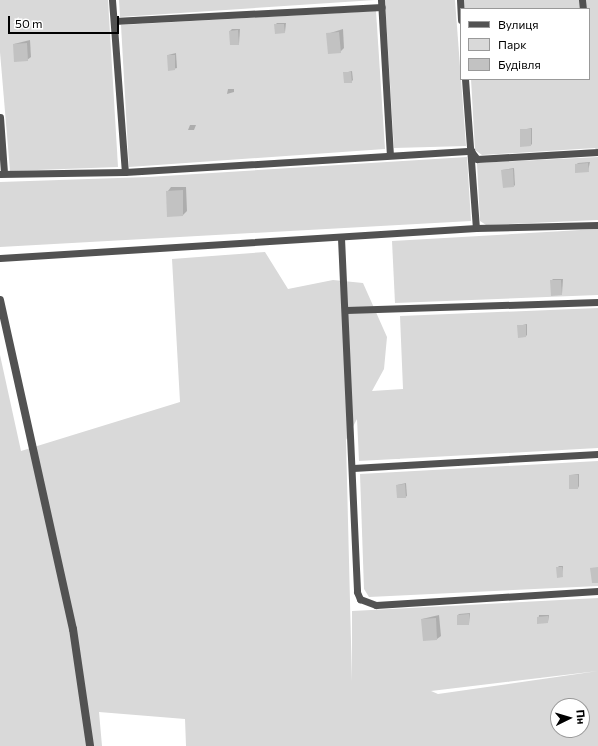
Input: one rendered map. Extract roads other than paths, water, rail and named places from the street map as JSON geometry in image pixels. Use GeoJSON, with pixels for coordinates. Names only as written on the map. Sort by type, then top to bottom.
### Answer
{"type":"FeatureCollection","features":[{"type":"Feature","properties":{"kind":"street"},"geometry":{"type":"LineString","coordinates":[[0,300],[73,629],[90,746]]}},
{"type":"Feature","properties":{"kind":"lane"},"geometry":{"type":"LineString","coordinates":[[112,0],[125,172]]}},
{"type":"Feature","properties":{"kind":"lane"},"geometry":{"type":"LineString","coordinates":[[114,21],[381,3],[390,154]]}},
{"type":"Feature","properties":{"kind":"lane"},"geometry":{"type":"LineString","coordinates":[[465,80],[476,228]]}},
{"type":"Feature","properties":{"kind":"lane"},"geometry":{"type":"LineString","coordinates":[[0,118],[2,174],[125,172],[390,154],[471,151]]}},
{"type":"Feature","properties":{"kind":"lane"},"geometry":{"type":"LineString","coordinates":[[471,151],[477,159],[598,152]]}},
{"type":"Feature","properties":{"kind":"lane"},"geometry":{"type":"LineString","coordinates":[[0,258],[341,238],[476,228],[598,225]]}},
{"type":"Feature","properties":{"kind":"lane"},"geometry":{"type":"LineString","coordinates":[[341,238],[346,310],[357,592],[367,603],[598,591]]}},
{"type":"Feature","properties":{"kind":"lane"},"geometry":{"type":"LineString","coordinates":[[346,310],[598,302]]}},
{"type":"Feature","properties":{"kind":"lane"},"geometry":{"type":"LineString","coordinates":[[353,468],[598,454]]}}]}
